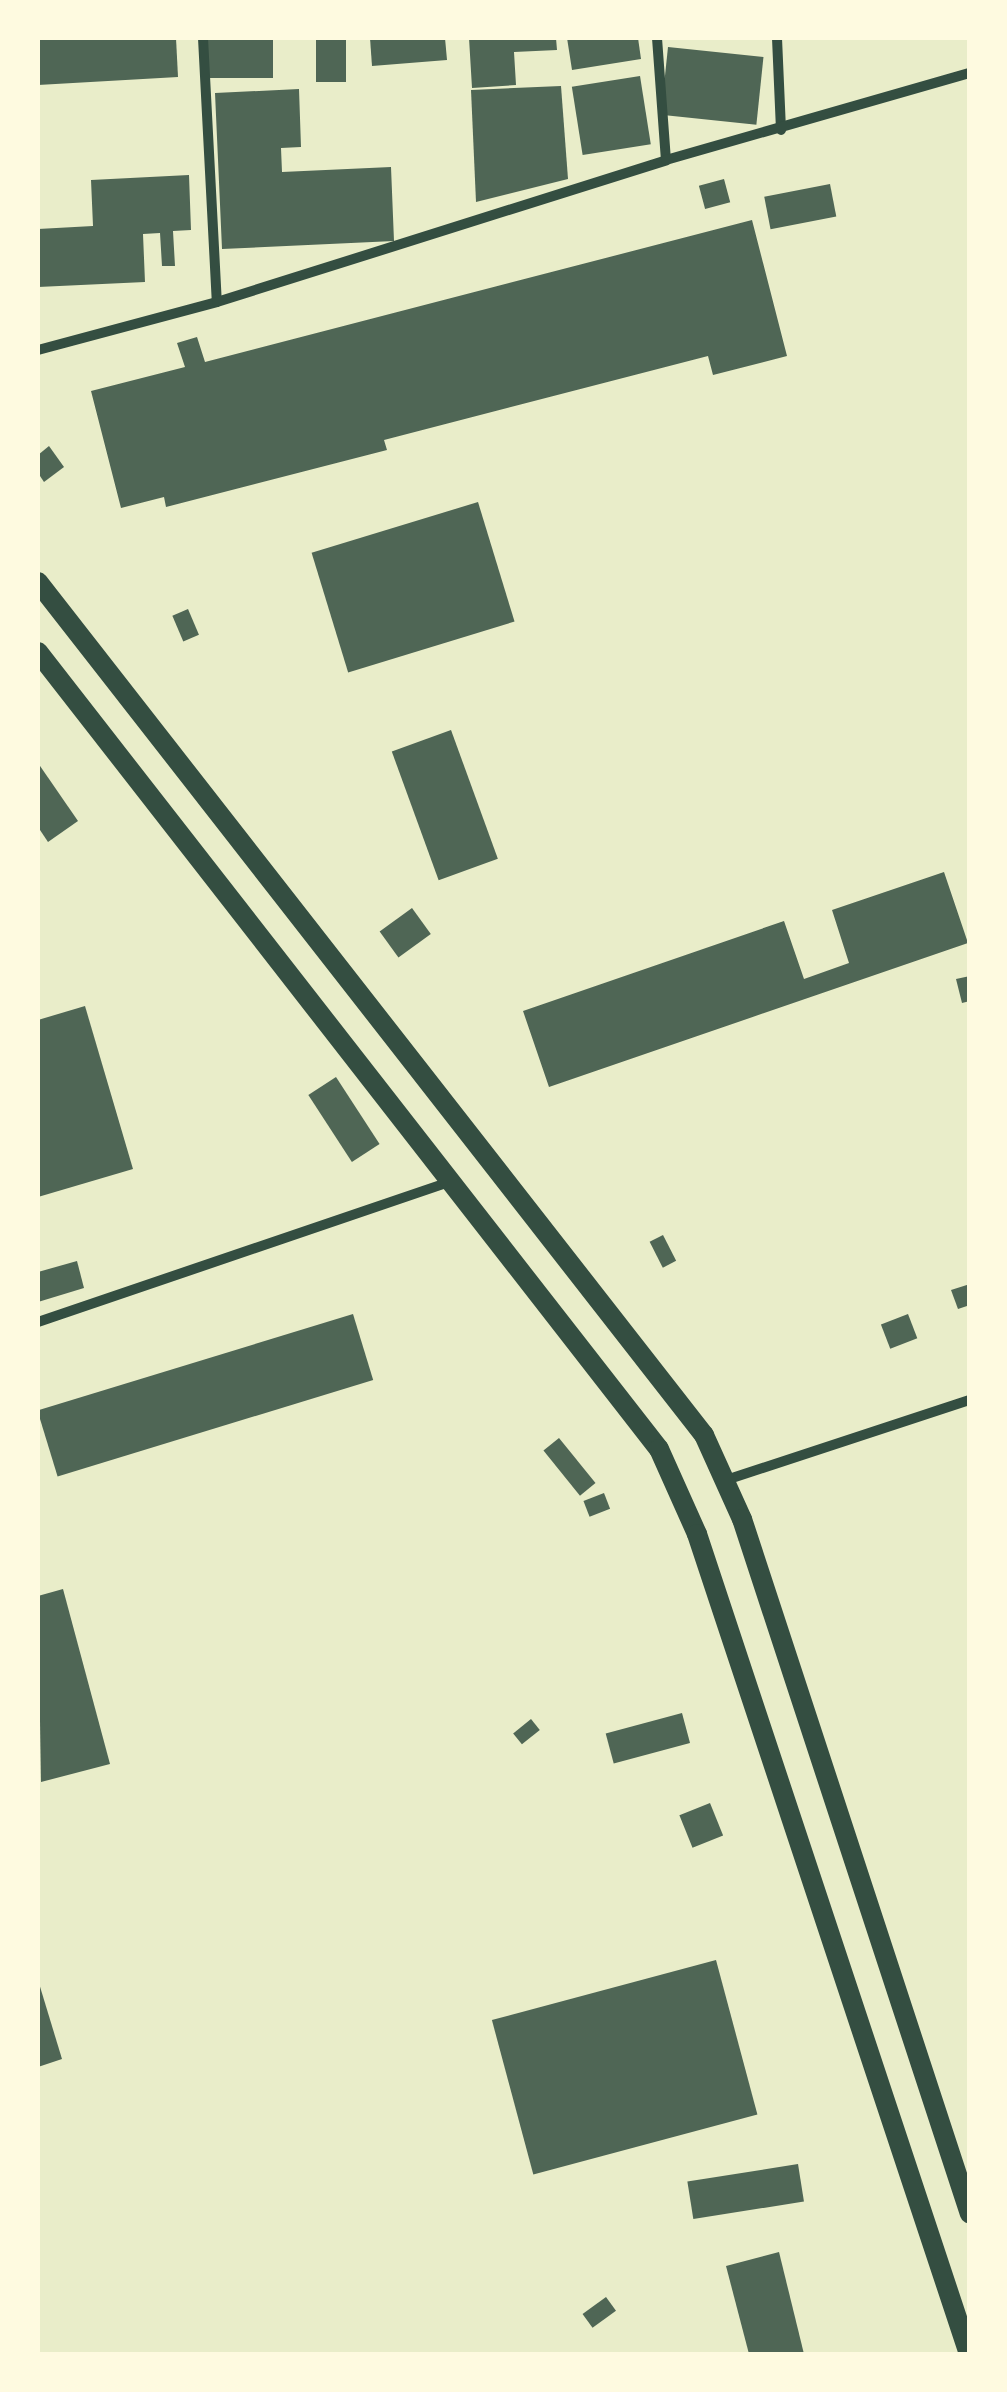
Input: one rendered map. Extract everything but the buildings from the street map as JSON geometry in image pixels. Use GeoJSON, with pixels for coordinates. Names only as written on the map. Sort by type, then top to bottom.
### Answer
{"type":"FeatureCollection","features":[{"type":"Feature","properties":{"kind":"main road"},"geometry":{"type":"LineString","coordinates":[[38,582],[678,1397],[726,1480],[970,2214]]}},
{"type":"Feature","properties":{"kind":"main road"},"geometry":{"type":"LineString","coordinates":[[38,652],[634,1412],[682,1495],[969,2354]]}},
{"type":"Feature","properties":{"kind":"street"},"geometry":{"type":"LineString","coordinates":[[204,38],[216,302]]}},
{"type":"Feature","properties":{"kind":"street"},"geometry":{"type":"LineString","coordinates":[[657,38],[666,160]]}},
{"type":"Feature","properties":{"kind":"street"},"geometry":{"type":"LineString","coordinates":[[777,38],[781,130]]}},
{"type":"Feature","properties":{"kind":"street"},"geometry":{"type":"LineString","coordinates":[[38,350],[216,302],[666,160],[970,73]]}},
{"type":"Feature","properties":{"kind":"street"},"geometry":{"type":"LineString","coordinates":[[38,1322],[450,1182]]}},
{"type":"Feature","properties":{"kind":"street"},"geometry":{"type":"LineString","coordinates":[[726,1480],[970,1400]]}}]}
